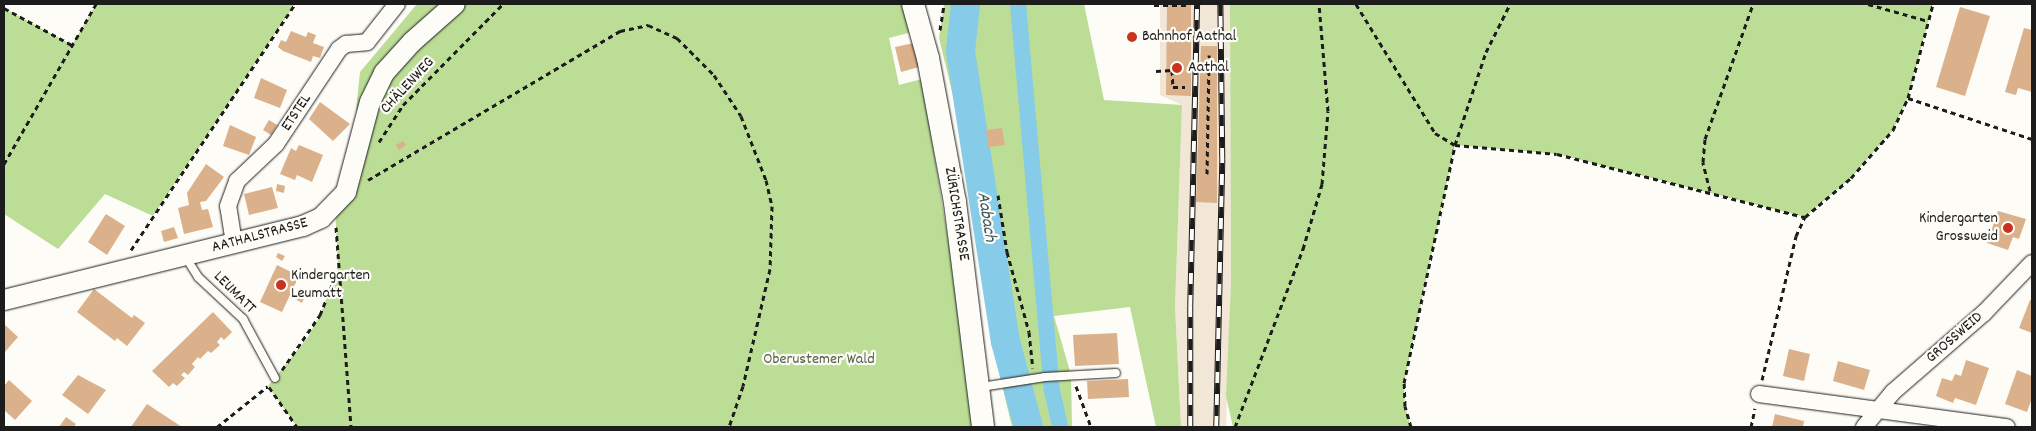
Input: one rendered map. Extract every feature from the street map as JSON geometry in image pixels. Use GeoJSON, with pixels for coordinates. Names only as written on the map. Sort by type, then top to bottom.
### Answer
{"type":"FeatureCollection","features":[{"type":"Feature","properties":{"kind":"main road","name":"ZÜRICHSTRASSE"},"geometry":{"type":"LineString","coordinates":[[913,4],[929,67],[955,202],[983,427]]}},
{"type":"Feature","properties":{"kind":"street","name":"ETSTEL"},"geometry":{"type":"LineString","coordinates":[[234,243],[228,206],[237,181],[276,144],[339,49],[346,44],[367,42],[397,4]]}},
{"type":"Feature","properties":{"kind":"street","name":"AATHALSTRASSE"},"geometry":{"type":"LineString","coordinates":[[4,300],[303,226],[335,206],[348,186],[376,87],[395,60],[455,4]]}},
{"type":"Feature","properties":{"kind":"street","name":"GROSSWEID"},"geometry":{"type":"LineString","coordinates":[[1864,427],[1876,410],[1990,307],[2032,263]]}},
{"type":"Feature","properties":{"kind":"street"},"geometry":{"type":"LineString","coordinates":[[1758,394],[2007,427]]}},
{"type":"Feature","properties":{"kind":"lane","name":"LEUMATT"},"geometry":{"type":"LineString","coordinates":[[185,256],[198,277],[242,318],[275,378]]}},
{"type":"Feature","properties":{"kind":"lane"},"geometry":{"type":"LineString","coordinates":[[978,387],[1071,374],[1116,373]]}},
{"type":"Feature","properties":{"kind":"path"},"geometry":{"type":"LineString","coordinates":[[4,164],[96,4]]}},
{"type":"Feature","properties":{"kind":"path"},"geometry":{"type":"LineString","coordinates":[[118,272],[295,4]]}},
{"type":"Feature","properties":{"kind":"path","name":"CHÄLENWEG"},"geometry":{"type":"LineString","coordinates":[[376,148],[403,105],[503,4]]}},
{"type":"Feature","properties":{"kind":"path"},"geometry":{"type":"LineString","coordinates":[[1235,427],[1303,249],[1322,184],[1328,111],[1319,4]]}},
{"type":"Feature","properties":{"kind":"path"},"geometry":{"type":"LineString","coordinates":[[1356,4],[1435,133],[1455,145],[1557,154],[1806,216]]}},
{"type":"Feature","properties":{"kind":"path"},"geometry":{"type":"LineString","coordinates":[[1411,427],[1405,406],[1404,383],[1455,145],[1486,52],[1510,4]]}},
{"type":"Feature","properties":{"kind":"path"},"geometry":{"type":"LineString","coordinates":[[1710,191],[1703,162],[1705,139],[1753,4]]}},
{"type":"Feature","properties":{"kind":"path"},"geometry":{"type":"LineString","coordinates":[[1868,4],[1928,21]]}},
{"type":"Feature","properties":{"kind":"path"},"geometry":{"type":"LineString","coordinates":[[1751,427],[1789,260],[1806,216],[1874,154],[1893,130],[1908,98],[1933,4]]}},
{"type":"Feature","properties":{"kind":"path"},"geometry":{"type":"LineString","coordinates":[[1154,5],[1186,5]]}},
{"type":"Feature","properties":{"kind":"path"},"geometry":{"type":"LineString","coordinates":[[4,8],[72,45]]}},
{"type":"Feature","properties":{"kind":"path"},"geometry":{"type":"LineString","coordinates":[[364,175],[361,184],[620,31],[648,25],[677,38],[714,75],[741,116],[766,180],[772,206],[770,269],[744,386],[730,427]]}},
{"type":"Feature","properties":{"kind":"path"},"geometry":{"type":"LineString","coordinates":[[1207,174],[1209,55]]}},
{"type":"Feature","properties":{"kind":"path"},"geometry":{"type":"LineString","coordinates":[[1156,71],[1172,70],[1173,87],[1186,87]]}},
{"type":"Feature","properties":{"kind":"path"},"geometry":{"type":"LineString","coordinates":[[1908,98],[2032,139]]}},
{"type":"Feature","properties":{"kind":"path"},"geometry":{"type":"LineString","coordinates":[[998,194],[1007,252],[1029,332],[1034,378]]}},
{"type":"Feature","properties":{"kind":"path"},"geometry":{"type":"LineString","coordinates":[[335,206],[338,269],[351,427]]}},
{"type":"Feature","properties":{"kind":"path"},"geometry":{"type":"LineString","coordinates":[[217,427],[268,386],[275,378],[320,315],[338,269]]}},
{"type":"Feature","properties":{"kind":"path"},"geometry":{"type":"LineString","coordinates":[[1071,374],[1091,427]]}},
{"type":"Feature","properties":{"kind":"path"},"geometry":{"type":"LineString","coordinates":[[268,386],[297,427]]}},
{"type":"Feature","properties":{"kind":"shaded area"},"geometry":{"type":"Polygon","coordinates":[[[1160,4],[1230,4],[1231,282],[1226,427],[1181,427],[1175,307],[1182,105],[1160,95],[1160,4]]]}},
{"type":"Feature","properties":{"kind":"green space"},"geometry":{"type":"Polygon","coordinates":[[[96,4],[295,4],[153,216],[105,194],[58,249],[4,214],[4,8],[72,45],[96,4]]]}},
{"type":"Feature","properties":{"kind":"green space","name":"Oberustemer Wald"},"geometry":{"type":"Polygon","coordinates":[[[417,4],[913,4],[920,30],[889,38],[899,85],[922,79],[957,295],[972,427],[297,427],[268,386],[308,337],[320,315],[338,269],[335,206],[365,118],[356,110],[360,72],[417,4]]]}},
{"type":"Feature","properties":{"kind":"green space"},"geometry":{"type":"Polygon","coordinates":[[[944,4],[1084,4],[1104,100],[1182,105],[1175,307],[1181,427],[1156,427],[1130,307],[1054,316],[1071,375],[1072,427],[1012,427],[993,347],[955,104],[939,38],[944,4]]]}},
{"type":"Feature","properties":{"kind":"green space"},"geometry":{"type":"Polygon","coordinates":[[[1230,4],[1933,4],[1908,98],[1893,130],[1851,178],[1805,217],[1557,154],[1455,145],[1404,383],[1405,406],[1411,427],[1233,427],[1226,396],[1231,282],[1230,4]]]}},
{"type":"Feature","properties":{"kind":"building"},"geometry":{"type":"Polygon","coordinates":[[[1167,4],[1191,4],[1191,96],[1166,95],[1167,4]]]}},
{"type":"Feature","properties":{"kind":"building"},"geometry":{"type":"Polygon","coordinates":[[[1960,7],[1990,16],[1965,96],[1936,87],[1960,7]]]}},
{"type":"Feature","properties":{"kind":"building"},"geometry":{"type":"Polygon","coordinates":[[[2024,28],[2032,30],[2032,92],[2018,88],[2016,95],[2005,92],[2024,28]]]}},
{"type":"Feature","properties":{"kind":"building"},"geometry":{"type":"Polygon","coordinates":[[[291,31],[306,37],[308,32],[316,35],[313,43],[324,47],[320,58],[313,56],[311,62],[283,51],[278,47],[281,40],[286,42],[291,31]]]}},
{"type":"Feature","properties":{"kind":"building"},"geometry":{"type":"Polygon","coordinates":[[[914,43],[919,67],[901,72],[895,47],[914,43]]]}},
{"type":"Feature","properties":{"kind":"building"},"geometry":{"type":"Polygon","coordinates":[[[1201,46],[1217,46],[1217,203],[1196,202],[1201,46]]]}},
{"type":"Feature","properties":{"kind":"building"},"geometry":{"type":"Polygon","coordinates":[[[261,78],[287,90],[280,108],[254,98],[261,78]]]}},
{"type":"Feature","properties":{"kind":"building"},"geometry":{"type":"Polygon","coordinates":[[[320,102],[350,124],[333,141],[309,119],[320,102]]]}},
{"type":"Feature","properties":{"kind":"building"},"geometry":{"type":"Polygon","coordinates":[[[269,120],[277,125],[271,135],[263,130],[269,120]]]}},
{"type":"Feature","properties":{"kind":"building"},"geometry":{"type":"Polygon","coordinates":[[[230,125],[256,137],[249,155],[223,146],[230,125]]]}},
{"type":"Feature","properties":{"kind":"building"},"geometry":{"type":"Polygon","coordinates":[[[1002,128],[1005,145],[988,147],[986,130],[1002,128]]]}},
{"type":"Feature","properties":{"kind":"building"},"geometry":{"type":"Polygon","coordinates":[[[403,141],[406,145],[399,150],[396,145],[403,141]]]}},
{"type":"Feature","properties":{"kind":"building"},"geometry":{"type":"Polygon","coordinates":[[[299,145],[323,155],[312,182],[297,175],[295,180],[280,174],[291,148],[296,151],[299,145]]]}},
{"type":"Feature","properties":{"kind":"building"},"geometry":{"type":"Polygon","coordinates":[[[206,164],[224,177],[206,201],[200,202],[202,210],[208,209],[213,227],[184,234],[178,208],[189,205],[187,193],[206,164]]]}},
{"type":"Feature","properties":{"kind":"building"},"geometry":{"type":"Polygon","coordinates":[[[277,184],[285,186],[284,193],[276,191],[277,184]]]}},
{"type":"Feature","properties":{"kind":"building"},"geometry":{"type":"Polygon","coordinates":[[[272,187],[278,208],[249,215],[244,194],[272,187]]]}},
{"type":"Feature","properties":{"kind":"building","name":"Kindergarten Grossweid"},"geometry":{"type":"Polygon","coordinates":[[[1998,211],[2026,219],[2019,239],[2013,237],[2008,250],[1987,243],[1998,211]]]}},
{"type":"Feature","properties":{"kind":"building"},"geometry":{"type":"Polygon","coordinates":[[[106,214],[125,226],[107,255],[88,242],[106,214]]]}},
{"type":"Feature","properties":{"kind":"building"},"geometry":{"type":"Polygon","coordinates":[[[174,227],[178,238],[164,242],[161,231],[174,227]]]}},
{"type":"Feature","properties":{"kind":"building"},"geometry":{"type":"Polygon","coordinates":[[[278,253],[285,256],[282,261],[276,257],[278,253]]]}},
{"type":"Feature","properties":{"kind":"building","name":"Kindergarten Leumatt"},"geometry":{"type":"Polygon","coordinates":[[[277,265],[299,276],[282,312],[260,302],[277,265]]]}},
{"type":"Feature","properties":{"kind":"building"},"geometry":{"type":"Polygon","coordinates":[[[300,288],[307,291],[302,303],[295,299],[300,288]]]}},
{"type":"Feature","properties":{"kind":"building"},"geometry":{"type":"Polygon","coordinates":[[[94,289],[132,318],[134,315],[145,323],[127,346],[117,338],[115,341],[77,312],[94,289]]]}},
{"type":"Feature","properties":{"kind":"building"},"geometry":{"type":"Polygon","coordinates":[[[2030,300],[2032,301],[2032,333],[2019,328],[2030,300]]]}},
{"type":"Feature","properties":{"kind":"building"},"geometry":{"type":"Polygon","coordinates":[[[213,312],[232,332],[224,340],[221,337],[217,342],[220,345],[211,353],[208,351],[200,359],[198,357],[192,364],[195,367],[188,375],[184,372],[181,375],[185,378],[177,386],[173,383],[169,387],[152,371],[213,312]]]}},
{"type":"Feature","properties":{"kind":"building"},"geometry":{"type":"Polygon","coordinates":[[[4,324],[18,337],[4,353],[4,324]]]}},
{"type":"Feature","properties":{"kind":"building"},"geometry":{"type":"Polygon","coordinates":[[[1117,333],[1119,364],[1075,366],[1073,335],[1117,333]]]}},
{"type":"Feature","properties":{"kind":"building"},"geometry":{"type":"Polygon","coordinates":[[[1789,349],[1810,354],[1804,381],[1783,376],[1789,349]]]}},
{"type":"Feature","properties":{"kind":"building"},"geometry":{"type":"Polygon","coordinates":[[[1966,360],[1989,368],[1976,405],[1955,398],[1953,403],[1936,396],[1942,378],[1952,381],[1955,374],[1961,376],[1966,360]]]}},
{"type":"Feature","properties":{"kind":"building"},"geometry":{"type":"Polygon","coordinates":[[[1838,361],[1870,370],[1864,390],[1833,381],[1838,361]]]}},
{"type":"Feature","properties":{"kind":"building"},"geometry":{"type":"Polygon","coordinates":[[[2017,370],[2032,376],[2032,398],[2027,412],[2005,404],[2017,370]]]}},
{"type":"Feature","properties":{"kind":"building"},"geometry":{"type":"Polygon","coordinates":[[[78,375],[106,390],[88,414],[62,395],[78,375]]]}},
{"type":"Feature","properties":{"kind":"building"},"geometry":{"type":"Polygon","coordinates":[[[1128,379],[1129,397],[1088,399],[1087,381],[1128,379]]]}},
{"type":"Feature","properties":{"kind":"building"},"geometry":{"type":"Polygon","coordinates":[[[9,380],[32,401],[15,420],[4,410],[4,386],[9,380]]]}},
{"type":"Feature","properties":{"kind":"building"},"geometry":{"type":"Polygon","coordinates":[[[147,404],[182,427],[131,427],[147,404]]]}},
{"type":"Feature","properties":{"kind":"building"},"geometry":{"type":"Polygon","coordinates":[[[1775,414],[1804,421],[1803,427],[1772,427],[1775,414]]]}},
{"type":"Feature","properties":{"kind":"building"},"geometry":{"type":"Polygon","coordinates":[[[66,417],[76,424],[73,427],[59,427],[66,417]]]}},
{"type":"Feature","properties":{"kind":"waterway","name":"Aabach"},"geometry":{"type":"LineString","coordinates":[[965,4],[960,51],[1005,341],[1028,427]]}},
{"type":"Feature","properties":{"kind":"waterway"},"geometry":{"type":"LineString","coordinates":[[1018,4],[1052,391],[1060,427]]}},
{"type":"Feature","properties":{"kind":"railway"},"geometry":{"type":"LineString","coordinates":[[1190,427],[1190,306],[1197,4]]}},
{"type":"Feature","properties":{"kind":"railway"},"geometry":{"type":"LineString","coordinates":[[1216,427],[1222,159],[1220,4]]}},
{"type":"Feature","properties":{"kind":"place","name":"Bahnhof Aathal"},"geometry":{"type":"Point","coordinates":[1132,37]}},
{"type":"Feature","properties":{"kind":"place","name":"Aathal"},"geometry":{"type":"Point","coordinates":[1177,68]}},
{"type":"Feature","properties":{"kind":"place","name":"Kindergarten Grossweid"},"geometry":{"type":"Point","coordinates":[2008,228]}},
{"type":"Feature","properties":{"kind":"place","name":"Kindergarten Leumatt"},"geometry":{"type":"Point","coordinates":[281,285]}}]}
